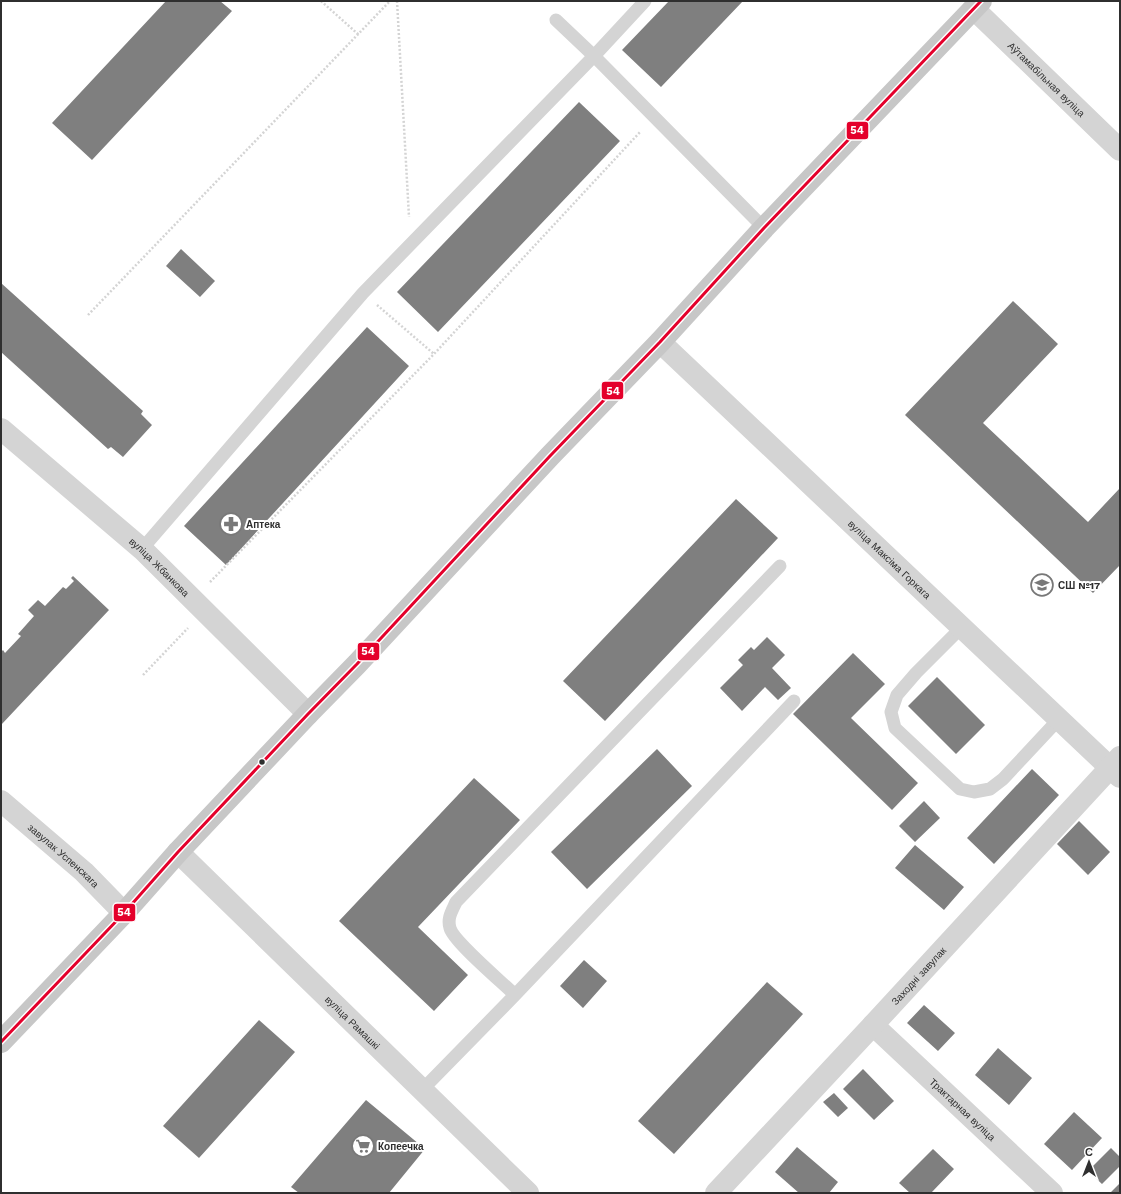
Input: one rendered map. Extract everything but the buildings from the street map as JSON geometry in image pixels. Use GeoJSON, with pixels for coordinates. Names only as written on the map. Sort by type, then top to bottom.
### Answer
{"type":"FeatureCollection","features":[{"type":"Feature","properties":{"kind":"main road"},"geometry":{"type":"LineString","coordinates":[[1,1042],[124,912],[178,852],[357,664],[550,456],[660,342],[764,228],[977,5]]}},
{"type":"Feature","properties":{"kind":"street","name":"Аўтамабільная вуліца"},"geometry":{"type":"LineString","coordinates":[[977,5],[1120,150]]}},
{"type":"Feature","properties":{"kind":"street","name":"вуліца Максіма Горкага"},"geometry":{"type":"LineString","coordinates":[[660,342],[1059,719],[1117,767]]}},
{"type":"Feature","properties":{"kind":"street","name":"вуліца Жбанкова"},"geometry":{"type":"LineString","coordinates":[[1,429],[142,549],[308,714]]}},
{"type":"Feature","properties":{"kind":"street","name":"Заходні завулак"},"geometry":{"type":"LineString","coordinates":[[716,1193],[1117,767]]}},
{"type":"Feature","properties":{"kind":"street","name":"завулак Успенскага"},"geometry":{"type":"LineString","coordinates":[[1,801],[84,872],[124,912]]}},
{"type":"Feature","properties":{"kind":"street","name":"вуліца Рамашкі"},"geometry":{"type":"LineString","coordinates":[[178,852],[528,1193]]}},
{"type":"Feature","properties":{"kind":"street","name":"Трактарная вуліца"},"geometry":{"type":"LineString","coordinates":[[873,1026],[1052,1193]]}},
{"type":"Feature","properties":{"kind":"lane"},"geometry":{"type":"LineString","coordinates":[[142,549],[364,293],[594,56],[645,1]]}},
{"type":"Feature","properties":{"kind":"lane"},"geometry":{"type":"LineString","coordinates":[[556,20],[594,56],[764,228]]}},
{"type":"Feature","properties":{"kind":"lane"},"geometry":{"type":"LineString","coordinates":[[515,995],[463,946],[450,930],[449,918],[456,902],[780,566]]}},
{"type":"Feature","properties":{"kind":"lane"},"geometry":{"type":"LineString","coordinates":[[962,627],[916,673],[897,695],[891,712],[895,728],[960,789],[974,792],[990,789],[1003,779],[1059,719]]}},
{"type":"Feature","properties":{"kind":"lane"},"geometry":{"type":"LineString","coordinates":[[422,1090],[515,995],[794,701]]}},
{"type":"Feature","properties":{"kind":"path"},"geometry":{"type":"LineString","coordinates":[[321,1],[359,35]]}},
{"type":"Feature","properties":{"kind":"path"},"geometry":{"type":"LineString","coordinates":[[88,315],[359,35],[390,1]]}},
{"type":"Feature","properties":{"kind":"path"},"geometry":{"type":"LineString","coordinates":[[397,1],[411,244]]}},
{"type":"Feature","properties":{"kind":"path"},"geometry":{"type":"LineString","coordinates":[[143,675],[199,605],[654,117]]}},
{"type":"Feature","properties":{"kind":"path"},"geometry":{"type":"LineString","coordinates":[[364,293],[434,354]]}},
{"type":"Feature","properties":{"kind":"transit line","name":"54"},"geometry":{"type":"LineString","coordinates":[[1,1042],[124,913],[178,852],[357,664],[550,456],[660,342],[764,228],[981,1]]}},
{"type":"Feature","properties":{"kind":"place","name":"Аптека"},"geometry":{"type":"Point","coordinates":[231,524]}},
{"type":"Feature","properties":{"kind":"place","name":"СШ №17"},"geometry":{"type":"Point","coordinates":[1042,585]}},
{"type":"Feature","properties":{"kind":"place","name":"Копеечка"},"geometry":{"type":"Point","coordinates":[363,1146]}}]}
